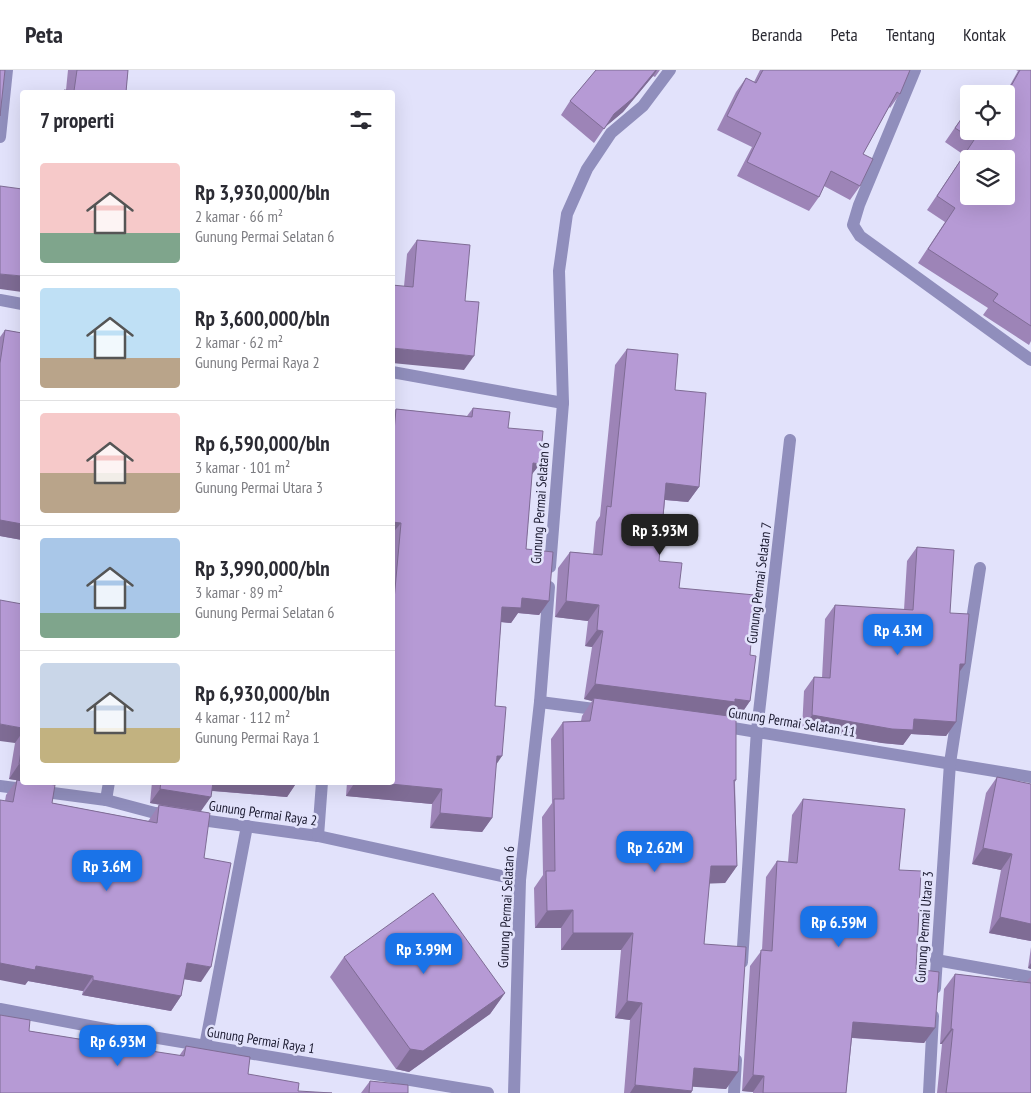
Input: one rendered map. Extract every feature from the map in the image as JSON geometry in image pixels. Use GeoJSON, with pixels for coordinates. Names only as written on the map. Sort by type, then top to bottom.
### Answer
{"type":"FeatureCollection","features":[{"type":"Feature","properties":{"kind":"street"},"geometry":{"type":"LineString","coordinates":[[0,137],[8,70]]}},
{"type":"Feature","properties":{"kind":"street","name":"Gunung Permai Selatan 6"},"geometry":{"type":"LineString","coordinates":[[514,1093],[520,880],[540,702],[563,402],[559,271],[567,214],[587,169],[610,133],[643,106],[670,70]]}},
{"type":"Feature","properties":{"kind":"street"},"geometry":{"type":"LineString","coordinates":[[915,70],[859,205],[853,225],[860,236],[1031,360]]}},
{"type":"Feature","properties":{"kind":"street"},"geometry":{"type":"LineString","coordinates":[[0,300],[20,304]]}},
{"type":"Feature","properties":{"kind":"street"},"geometry":{"type":"LineString","coordinates":[[395,373],[563,402]]}},
{"type":"Feature","properties":{"kind":"street","name":"Gunung Permai Selatan 7"},"geometry":{"type":"LineString","coordinates":[[741,975],[757,730],[790,440]]}},
{"type":"Feature","properties":{"kind":"street","name":"Gunung Permai Utara 3"},"geometry":{"type":"LineString","coordinates":[[929,1093],[950,763],[980,568]]}},
{"type":"Feature","properties":{"kind":"street"},"geometry":{"type":"LineString","coordinates":[[540,702],[619,712]]}},
{"type":"Feature","properties":{"kind":"street","name":"Gunung Permai Selatan 11"},"geometry":{"type":"LineString","coordinates":[[708,724],[757,730],[1031,777]]}},
{"type":"Feature","properties":{"kind":"street"},"geometry":{"type":"LineString","coordinates":[[106,800],[108,785]]}},
{"type":"Feature","properties":{"kind":"street"},"geometry":{"type":"LineString","coordinates":[[318,836],[322,785]]}},
{"type":"Feature","properties":{"kind":"street","name":"Gunung Permai Raya 2"},"geometry":{"type":"LineString","coordinates":[[0,786],[106,800],[155,813],[318,836],[520,880]]}},
{"type":"Feature","properties":{"kind":"street"},"geometry":{"type":"LineString","coordinates":[[205,1046],[247,826]]}},
{"type":"Feature","properties":{"kind":"street"},"geometry":{"type":"LineString","coordinates":[[936,960],[1031,977]]}},
{"type":"Feature","properties":{"kind":"street","name":"Gunung Permai Raya 1"},"geometry":{"type":"LineString","coordinates":[[0,1009],[205,1046],[488,1093]]}},
{"type":"Feature","properties":{"kind":"street"},"geometry":{"type":"LineString","coordinates":[[734,1093],[737,1044]]}},
{"type":"Feature","properties":{"kind":"building"},"geometry":{"type":"Polygon","coordinates":[[[0,70],[5,70],[0,116],[0,70]]]}},
{"type":"Feature","properties":{"kind":"building"},"geometry":{"type":"Polygon","coordinates":[[[77,70],[128,70],[126,90],[74,90],[77,70]]]}},
{"type":"Feature","properties":{"kind":"building"},"geometry":{"type":"Polygon","coordinates":[[[596,70],[656,70],[633,98],[614,114],[604,129],[570,101],[596,70]]]}},
{"type":"Feature","properties":{"kind":"building"},"geometry":{"type":"Polygon","coordinates":[[[763,70],[910,70],[900,94],[897,92],[863,154],[873,159],[860,186],[831,171],[819,197],[747,162],[761,133],[727,116],[746,78],[756,83],[763,70]]]}},
{"type":"Feature","properties":{"kind":"building"},"geometry":{"type":"Polygon","coordinates":[[[1020,70],[1031,70],[1031,326],[993,301],[998,294],[928,249],[955,208],[937,196],[960,161],[960,205],[1015,205],[1015,150],[967,150],[974,140],[1015,140],[1015,85],[1012,85],[1020,70]]]}},
{"type":"Feature","properties":{"kind":"building"},"geometry":{"type":"Polygon","coordinates":[[[960,121],[960,131],[955,128],[960,121]]]}},
{"type":"Feature","properties":{"kind":"building"},"geometry":{"type":"Polygon","coordinates":[[[0,186],[20,189],[20,276],[0,274],[0,186]]]}},
{"type":"Feature","properties":{"kind":"building"},"geometry":{"type":"Polygon","coordinates":[[[417,240],[470,245],[465,301],[479,302],[474,356],[395,348],[395,285],[413,287],[417,240]]]}},
{"type":"Feature","properties":{"kind":"building"},"geometry":{"type":"Polygon","coordinates":[[[5,330],[20,333],[20,524],[0,520],[0,363],[5,330]]]}},
{"type":"Feature","properties":{"kind":"building"},"geometry":{"type":"Polygon","coordinates":[[[627,349],[678,354],[675,390],[706,393],[699,487],[666,483],[659,561],[682,563],[679,588],[755,595],[750,655],[756,656],[750,701],[735,699],[735,702],[595,684],[603,631],[597,630],[599,605],[566,601],[570,552],[602,555],[607,506],[611,507],[627,349]]]}},
{"type":"Feature","properties":{"kind":"building"},"geometry":{"type":"Polygon","coordinates":[[[473,408],[510,412],[508,428],[543,431],[540,464],[533,463],[526,549],[553,552],[549,601],[522,598],[521,608],[502,607],[495,706],[506,707],[502,756],[497,756],[492,818],[440,813],[442,789],[395,784],[395,589],[401,523],[395,522],[396,409],[472,417],[473,408]]]}},
{"type":"Feature","properties":{"kind":"building"},"geometry":{"type":"Polygon","coordinates":[[[917,547],[954,550],[950,613],[969,614],[965,664],[960,664],[956,722],[914,719],[913,730],[892,729],[812,715],[814,677],[830,678],[835,605],[913,610],[917,547]]]}},
{"type":"Feature","properties":{"kind":"building"},"geometry":{"type":"Polygon","coordinates":[[[0,600],[20,604],[20,728],[0,724],[0,600]]]}},
{"type":"Feature","properties":{"kind":"building"},"geometry":{"type":"Polygon","coordinates":[[[594,698],[736,717],[736,780],[734,780],[737,866],[711,866],[704,944],[746,947],[738,1072],[694,1068],[692,1091],[635,1085],[642,1003],[627,1001],[633,933],[573,933],[573,910],[547,911],[546,871],[555,871],[554,799],[564,799],[563,722],[590,721],[594,698]]]}},
{"type":"Feature","properties":{"kind":"building"},"geometry":{"type":"Polygon","coordinates":[[[997,777],[1031,784],[1031,924],[1000,917],[1012,854],[983,848],[997,777]]]}},
{"type":"Feature","properties":{"kind":"building"},"geometry":{"type":"Polygon","coordinates":[[[17,780],[20,781],[20,785],[55,785],[52,803],[157,823],[159,805],[210,813],[204,858],[231,863],[211,967],[187,963],[181,996],[93,980],[93,976],[36,966],[35,970],[0,963],[0,800],[13,802],[17,780]]]}},
{"type":"Feature","properties":{"kind":"building"},"geometry":{"type":"Polygon","coordinates":[[[161,785],[213,785],[211,797],[160,789],[161,785]]]}},
{"type":"Feature","properties":{"kind":"building"},"geometry":{"type":"Polygon","coordinates":[[[803,799],[905,809],[899,870],[921,871],[916,969],[939,972],[935,1028],[853,1022],[846,1093],[763,1093],[764,1076],[753,1075],[761,950],[772,951],[777,861],[797,863],[803,799]]]}},
{"type":"Feature","properties":{"kind":"building"},"geometry":{"type":"Polygon","coordinates":[[[433,893],[505,993],[423,1051],[410,1049],[344,957],[433,893]]]}},
{"type":"Feature","properties":{"kind":"building"},"geometry":{"type":"Polygon","coordinates":[[[955,974],[1031,983],[1031,1093],[946,1093],[953,1029],[951,1029],[955,974]]]}},
{"type":"Feature","properties":{"kind":"building"},"geometry":{"type":"Polygon","coordinates":[[[0,1015],[30,1020],[29,1031],[85,1040],[86,1029],[127,1036],[125,1047],[184,1056],[186,1046],[250,1057],[248,1074],[299,1083],[298,1091],[332,1093],[0,1093],[0,1015]]]}},
{"type":"Feature","properties":{"kind":"building"},"geometry":{"type":"Polygon","coordinates":[[[370,1081],[408,1085],[408,1093],[369,1093],[370,1081]]]}}]}
